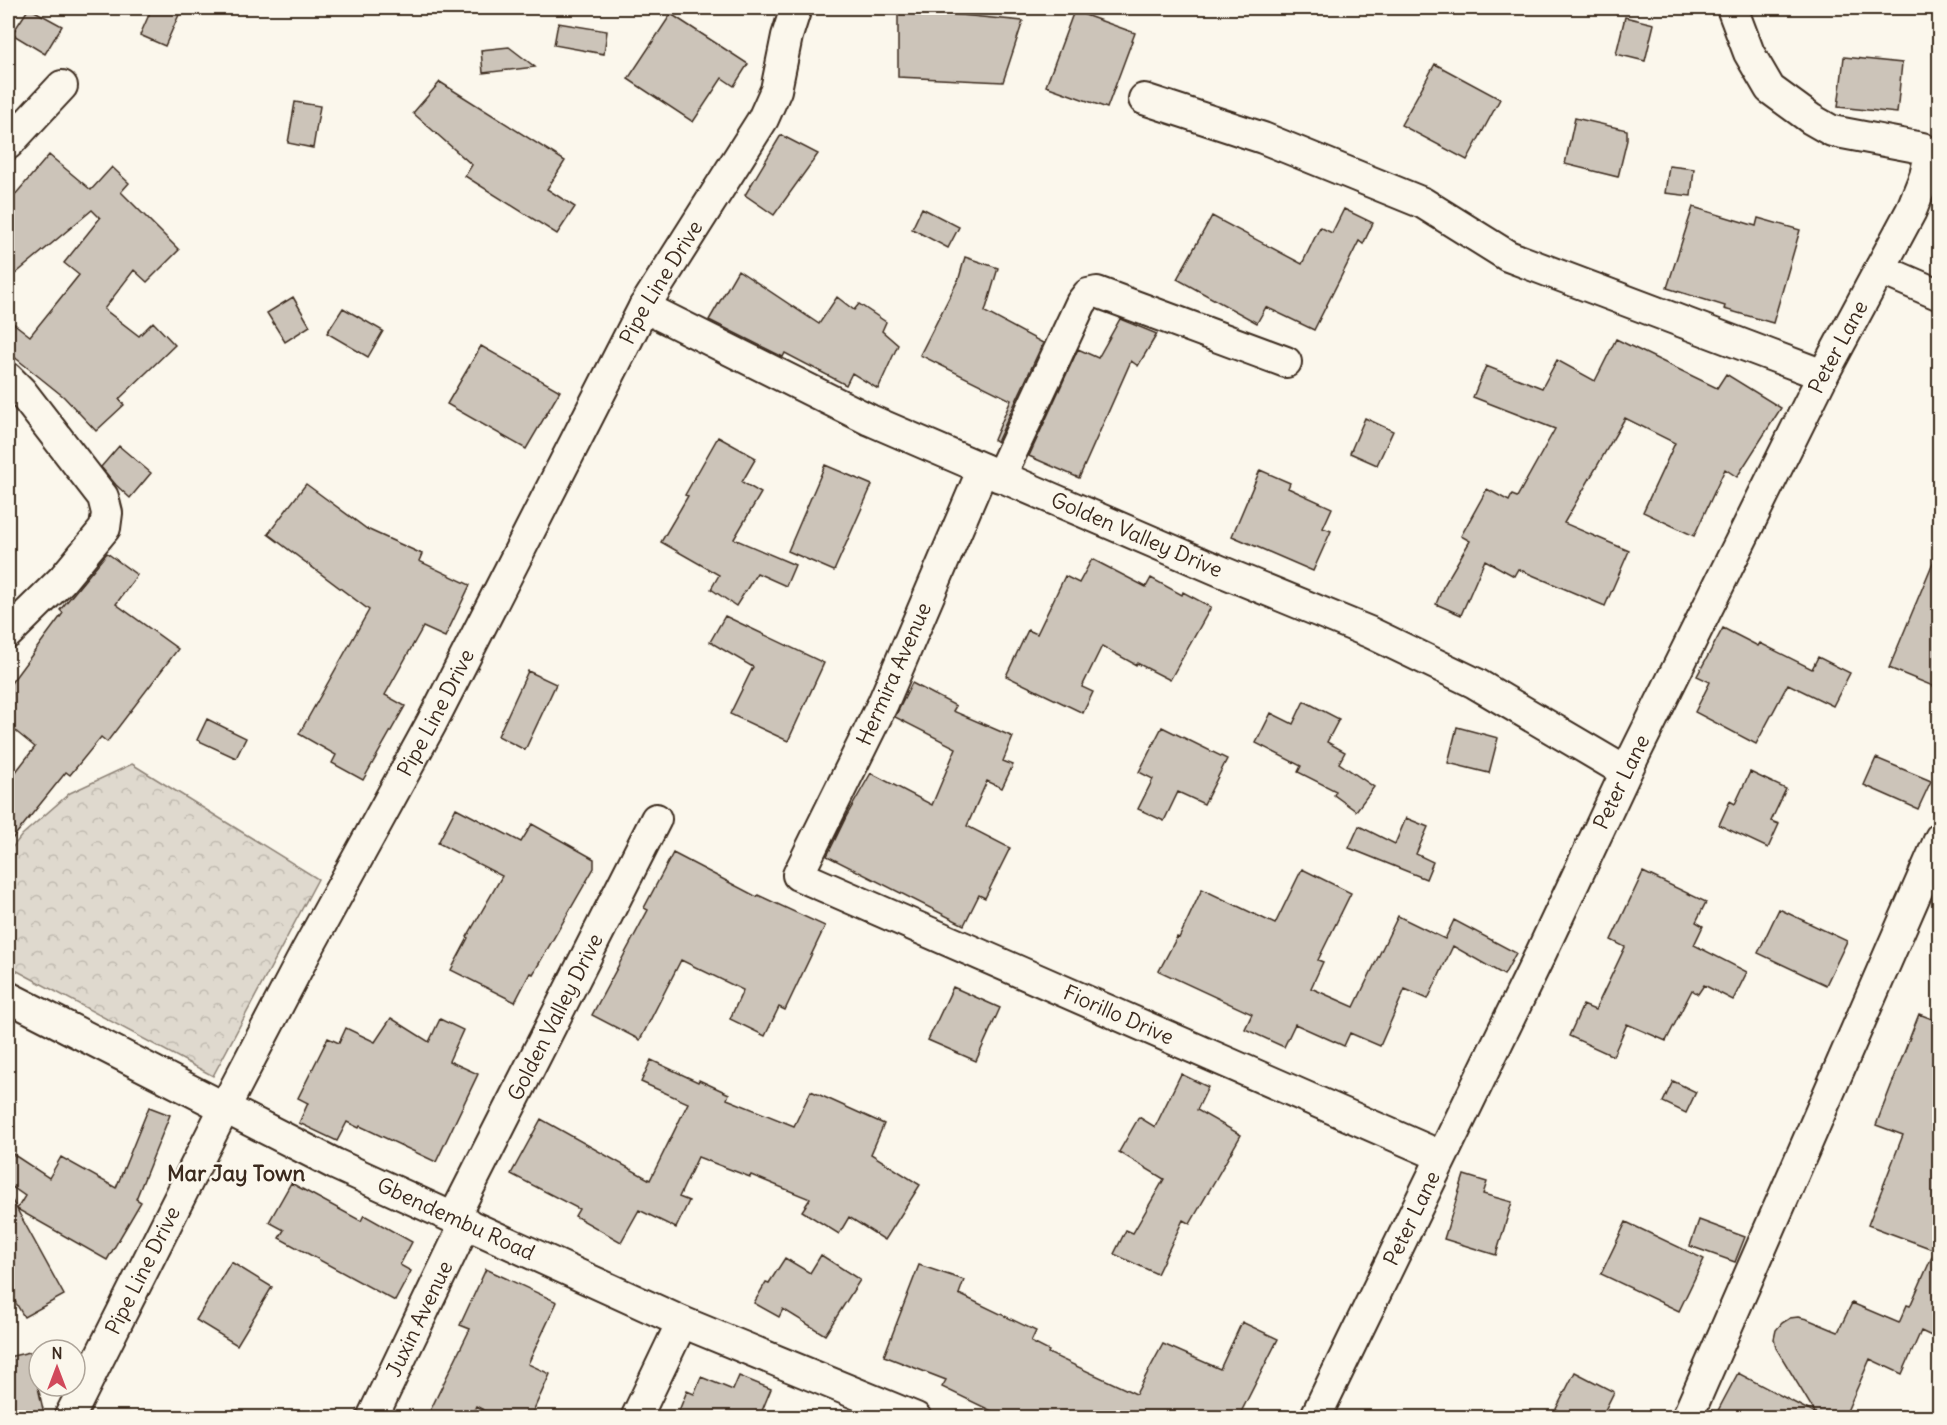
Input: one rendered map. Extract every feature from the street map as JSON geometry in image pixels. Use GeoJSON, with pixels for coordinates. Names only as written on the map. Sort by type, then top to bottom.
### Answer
{"type":"FeatureCollection","features":[{"type":"Feature","properties":{"kind":"street","name":"Pipe Line Drive"},"geometry":{"type":"LineString","coordinates":[[69,1418],[225,1107],[306,952],[431,724],[644,307],[763,119],[776,90],[787,36],[796,8]]}},
{"type":"Feature","properties":{"kind":"street","name":"Peter Lane"},"geometry":{"type":"LineString","coordinates":[[1315,1418],[1541,953],[1626,772],[1823,375],[1911,211],[1925,176],[1929,159],[1922,148],[1832,131],[1811,119],[1770,89],[1749,54],[1732,8]]}},
{"type":"Feature","properties":{"kind":"street"},"geometry":{"type":"LineString","coordinates":[[8,144],[62,86]]}},
{"type":"Feature","properties":{"kind":"street"},"geometry":{"type":"LineString","coordinates":[[1144,99],[1263,138],[1423,203],[1508,256],[1823,375]]}},
{"type":"Feature","properties":{"kind":"street"},"geometry":{"type":"LineString","coordinates":[[1880,270],[1940,295]]}},
{"type":"Feature","properties":{"kind":"street","name":"Hermira Avenue"},"geometry":{"type":"LineString","coordinates":[[798,875],[992,473],[1081,303],[1088,294],[1097,292],[1286,362]]}},
{"type":"Feature","properties":{"kind":"street","name":"Golden Valley Drive"},"geometry":{"type":"LineString","coordinates":[[644,307],[870,420],[1218,570],[1369,632],[1474,683],[1626,772]]}},
{"type":"Feature","properties":{"kind":"street"},"geometry":{"type":"LineString","coordinates":[[8,378],[21,391],[103,497],[107,513],[105,528],[62,580],[8,633]]}},
{"type":"Feature","properties":{"kind":"street","name":"Golden Valley Drive"},"geometry":{"type":"LineString","coordinates":[[460,1220],[656,819]]}},
{"type":"Feature","properties":{"kind":"street"},"geometry":{"type":"LineString","coordinates":[[1687,1418],[1940,838]]}},
{"type":"Feature","properties":{"kind":"street","name":"Fiorillo Drive"},"geometry":{"type":"LineString","coordinates":[[798,875],[1441,1156]]}},
{"type":"Feature","properties":{"kind":"street","name":"Gbendembu Road"},"geometry":{"type":"LineString","coordinates":[[8,997],[335,1164],[682,1322],[915,1418]]}},
{"type":"Feature","properties":{"kind":"street","name":"Juxin Avenue"},"geometry":{"type":"LineString","coordinates":[[372,1418],[460,1220]]}},
{"type":"Feature","properties":{"kind":"street"},"geometry":{"type":"LineString","coordinates":[[636,1418],[682,1322]]}},
{"type":"Feature","properties":{"kind":"green space"},"geometry":{"type":"Polygon","coordinates":[[[132,764],[318,879],[213,1076],[8,966],[8,853],[22,835],[70,793],[132,764]]]}},
{"type":"Feature","properties":{"kind":"building"},"geometry":{"type":"Polygon","coordinates":[[[29,8],[62,26],[45,54],[12,34],[29,8]]]}},
{"type":"Feature","properties":{"kind":"building"},"geometry":{"type":"Polygon","coordinates":[[[152,8],[182,8],[165,46],[140,35],[152,8]]]}},
{"type":"Feature","properties":{"kind":"building"},"geometry":{"type":"Polygon","coordinates":[[[898,9],[1023,21],[1003,82],[898,77],[898,9]]]}},
{"type":"Feature","properties":{"kind":"building"},"geometry":{"type":"Polygon","coordinates":[[[1074,11],[1135,33],[1107,108],[1046,86],[1074,11]]]}},
{"type":"Feature","properties":{"kind":"building"},"geometry":{"type":"Polygon","coordinates":[[[671,14],[748,64],[734,86],[722,78],[693,122],[628,79],[671,14]]]}},
{"type":"Feature","properties":{"kind":"building"},"geometry":{"type":"Polygon","coordinates":[[[1625,17],[1654,24],[1645,61],[1616,54],[1625,17]]]}},
{"type":"Feature","properties":{"kind":"building"},"geometry":{"type":"Polygon","coordinates":[[[558,23],[607,31],[604,54],[554,45],[558,23]]]}},
{"type":"Feature","properties":{"kind":"building"},"geometry":{"type":"Polygon","coordinates":[[[509,47],[535,67],[483,73],[481,50],[509,47]]]}},
{"type":"Feature","properties":{"kind":"building"},"geometry":{"type":"Polygon","coordinates":[[[1844,57],[1902,63],[1897,113],[1838,107],[1844,57]]]}},
{"type":"Feature","properties":{"kind":"building"},"geometry":{"type":"Polygon","coordinates":[[[1435,64],[1500,99],[1467,160],[1401,125],[1435,64]]]}},
{"type":"Feature","properties":{"kind":"building"},"geometry":{"type":"Polygon","coordinates":[[[440,82],[565,161],[547,189],[575,207],[557,234],[465,176],[472,165],[413,113],[440,82]]]}},
{"type":"Feature","properties":{"kind":"building"},"geometry":{"type":"Polygon","coordinates":[[[295,102],[320,106],[313,148],[288,143],[295,102]]]}},
{"type":"Feature","properties":{"kind":"building"},"geometry":{"type":"Polygon","coordinates":[[[1575,118],[1627,130],[1627,140],[1618,177],[1565,164],[1575,118]]]}},
{"type":"Feature","properties":{"kind":"building"},"geometry":{"type":"Polygon","coordinates":[[[781,135],[818,154],[774,215],[745,195],[781,135]]]}},
{"type":"Feature","properties":{"kind":"building"},"geometry":{"type":"Polygon","coordinates":[[[49,155],[91,190],[112,167],[129,183],[121,192],[179,250],[147,282],[134,270],[104,309],[139,336],[153,322],[175,345],[119,399],[124,405],[96,431],[64,397],[8,352],[8,319],[30,336],[79,275],[64,263],[100,218],[92,210],[8,280],[8,203],[49,155]]]}},
{"type":"Feature","properties":{"kind":"building"},"geometry":{"type":"Polygon","coordinates":[[[1669,166],[1694,169],[1691,196],[1665,193],[1669,166]]]}},
{"type":"Feature","properties":{"kind":"building"},"geometry":{"type":"Polygon","coordinates":[[[1693,207],[1756,226],[1758,218],[1800,230],[1773,323],[1724,309],[1725,306],[1667,288],[1693,207]]]}},
{"type":"Feature","properties":{"kind":"building"},"geometry":{"type":"Polygon","coordinates":[[[922,208],[959,227],[948,248],[912,229],[922,208]]]}},
{"type":"Feature","properties":{"kind":"building"},"geometry":{"type":"Polygon","coordinates":[[[1344,209],[1373,223],[1363,244],[1359,241],[1314,330],[1266,307],[1257,323],[1177,279],[1212,216],[1302,264],[1320,227],[1332,233],[1344,209]]]}},
{"type":"Feature","properties":{"kind":"building"},"geometry":{"type":"Polygon","coordinates":[[[965,257],[998,268],[985,312],[1043,343],[997,442],[994,440],[1011,400],[920,355],[959,278],[965,257]]]}},
{"type":"Feature","properties":{"kind":"building"},"geometry":{"type":"Polygon","coordinates":[[[738,270],[819,324],[837,297],[854,310],[859,304],[886,322],[882,331],[898,345],[878,389],[852,373],[846,385],[785,353],[783,357],[709,320],[738,270]]]}},
{"type":"Feature","properties":{"kind":"building"},"geometry":{"type":"Polygon","coordinates":[[[293,297],[310,326],[285,342],[267,313],[293,297]]]}},
{"type":"Feature","properties":{"kind":"building"},"geometry":{"type":"Polygon","coordinates":[[[343,308],[383,331],[368,357],[327,333],[343,308]]]}},
{"type":"Feature","properties":{"kind":"building"},"geometry":{"type":"Polygon","coordinates":[[[1120,319],[1157,334],[1138,366],[1131,361],[1079,478],[1029,456],[1078,349],[1098,358],[1120,319]]]}},
{"type":"Feature","properties":{"kind":"building"},"geometry":{"type":"Polygon","coordinates":[[[1616,339],[1717,388],[1726,374],[1781,408],[1737,477],[1725,469],[1694,536],[1643,512],[1675,443],[1625,418],[1564,523],[1629,551],[1605,606],[1518,569],[1514,576],[1485,560],[1461,615],[1436,604],[1443,587],[1470,541],[1461,536],[1487,489],[1509,501],[1512,495],[1517,497],[1555,429],[1473,397],[1486,366],[1542,388],[1557,360],[1595,381],[1616,339]]]}},
{"type":"Feature","properties":{"kind":"building"},"geometry":{"type":"Polygon","coordinates":[[[481,346],[560,391],[526,449],[447,404],[481,346]]]}},
{"type":"Feature","properties":{"kind":"building"},"geometry":{"type":"Polygon","coordinates":[[[1365,418],[1393,431],[1377,465],[1350,453],[1365,418]]]}},
{"type":"Feature","properties":{"kind":"building"},"geometry":{"type":"Polygon","coordinates":[[[718,437],[756,458],[742,482],[761,493],[734,539],[795,565],[786,586],[757,573],[736,606],[711,589],[719,575],[661,542],[718,437]]]}},
{"type":"Feature","properties":{"kind":"building"},"geometry":{"type":"Polygon","coordinates":[[[119,446],[151,473],[130,498],[101,467],[119,446]]]}},
{"type":"Feature","properties":{"kind":"building"},"geometry":{"type":"Polygon","coordinates":[[[825,465],[872,485],[834,571],[788,551],[825,465]]]}},
{"type":"Feature","properties":{"kind":"building"},"geometry":{"type":"Polygon","coordinates":[[[1260,470],[1290,483],[1288,488],[1332,508],[1323,528],[1331,531],[1313,571],[1232,536],[1260,470]]]}},
{"type":"Feature","properties":{"kind":"building"},"geometry":{"type":"Polygon","coordinates":[[[306,484],[367,529],[422,554],[419,561],[470,585],[445,637],[423,627],[385,695],[405,706],[363,780],[332,763],[336,755],[299,734],[369,610],[268,534],[306,484]]]}},
{"type":"Feature","properties":{"kind":"building"},"geometry":{"type":"Polygon","coordinates":[[[1940,548],[1940,689],[1889,668],[1940,548]]]}},
{"type":"Feature","properties":{"kind":"building"},"geometry":{"type":"Polygon","coordinates":[[[107,553],[137,575],[116,604],[178,649],[107,742],[101,737],[70,775],[66,772],[8,844],[8,782],[35,747],[8,725],[8,687],[63,613],[60,610],[107,553]]]}},
{"type":"Feature","properties":{"kind":"building"},"geometry":{"type":"Polygon","coordinates":[[[1092,559],[1146,587],[1151,578],[1182,595],[1183,592],[1211,607],[1170,680],[1102,646],[1082,687],[1093,692],[1083,713],[1006,676],[1028,630],[1037,634],[1065,576],[1079,583],[1092,559]]]}},
{"type":"Feature","properties":{"kind":"building"},"geometry":{"type":"Polygon","coordinates":[[[725,616],[824,663],[788,741],[730,714],[753,667],[710,642],[725,616]]]}},
{"type":"Feature","properties":{"kind":"building"},"geometry":{"type":"Polygon","coordinates":[[[1723,628],[1758,646],[1760,643],[1812,669],[1818,657],[1850,673],[1833,706],[1788,684],[1756,744],[1695,712],[1710,682],[1697,676],[1723,628]]]}},
{"type":"Feature","properties":{"kind":"building"},"geometry":{"type":"Polygon","coordinates":[[[528,671],[556,684],[525,750],[498,736],[528,671]]]}},
{"type":"Feature","properties":{"kind":"building"},"geometry":{"type":"Polygon","coordinates":[[[912,683],[956,706],[953,711],[1013,737],[1003,761],[1013,765],[1002,788],[987,781],[967,826],[1010,848],[985,898],[979,895],[964,925],[827,856],[871,773],[932,805],[956,748],[895,717],[912,683]]]}},
{"type":"Feature","properties":{"kind":"building"},"geometry":{"type":"Polygon","coordinates":[[[1304,701],[1339,719],[1327,742],[1345,752],[1339,763],[1374,787],[1356,811],[1334,795],[1336,791],[1298,772],[1301,766],[1256,743],[1271,713],[1293,724],[1304,701]]]}},
{"type":"Feature","properties":{"kind":"building"},"geometry":{"type":"Polygon","coordinates":[[[207,719],[246,738],[236,758],[197,740],[207,719]]]}},
{"type":"Feature","properties":{"kind":"building"},"geometry":{"type":"Polygon","coordinates":[[[1162,727],[1227,759],[1204,804],[1178,792],[1164,821],[1138,809],[1153,779],[1139,772],[1162,727]]]}},
{"type":"Feature","properties":{"kind":"building"},"geometry":{"type":"Polygon","coordinates":[[[1457,727],[1498,738],[1489,773],[1448,763],[1457,727]]]}},
{"type":"Feature","properties":{"kind":"building"},"geometry":{"type":"Polygon","coordinates":[[[1876,758],[1931,781],[1918,809],[1864,785],[1876,758]]]}},
{"type":"Feature","properties":{"kind":"building"},"geometry":{"type":"Polygon","coordinates":[[[1750,772],[1786,789],[1771,821],[1779,824],[1768,848],[1719,825],[1730,801],[1735,804],[1750,772]]]}},
{"type":"Feature","properties":{"kind":"building"},"geometry":{"type":"Polygon","coordinates":[[[456,808],[521,842],[532,824],[594,859],[594,868],[533,974],[530,973],[515,1002],[451,970],[502,876],[438,843],[456,808]]]}},
{"type":"Feature","properties":{"kind":"building"},"geometry":{"type":"Polygon","coordinates":[[[1406,818],[1428,827],[1416,854],[1433,862],[1426,879],[1349,848],[1359,826],[1395,844],[1406,818]]]}},
{"type":"Feature","properties":{"kind":"building"},"geometry":{"type":"Polygon","coordinates":[[[673,853],[757,897],[758,895],[825,926],[785,1010],[779,1007],[765,1036],[730,1019],[743,990],[681,960],[640,1040],[592,1015],[648,910],[644,908],[673,853]]]}},
{"type":"Feature","properties":{"kind":"building"},"geometry":{"type":"Polygon","coordinates":[[[1302,869],[1351,893],[1318,960],[1323,962],[1311,988],[1354,1007],[1398,916],[1445,939],[1454,920],[1516,953],[1504,975],[1453,946],[1428,999],[1405,989],[1380,1046],[1350,1033],[1344,1046],[1295,1024],[1284,1047],[1245,1029],[1252,1014],[1159,971],[1177,937],[1179,938],[1202,889],[1275,924],[1302,869]]]}},
{"type":"Feature","properties":{"kind":"building"},"geometry":{"type":"Polygon","coordinates":[[[1643,872],[1706,902],[1696,922],[1703,926],[1694,945],[1747,972],[1733,1000],[1704,985],[1698,994],[1692,990],[1666,1041],[1627,1024],[1613,1056],[1569,1036],[1583,1005],[1595,1010],[1625,947],[1611,940],[1643,872]]]}},
{"type":"Feature","properties":{"kind":"building"},"geometry":{"type":"Polygon","coordinates":[[[1779,909],[1847,941],[1826,985],[1758,953],[1779,909]]]}},
{"type":"Feature","properties":{"kind":"building"},"geometry":{"type":"Polygon","coordinates":[[[953,987],[1000,1008],[976,1061],[928,1040],[953,987]]]}},
{"type":"Feature","properties":{"kind":"building"},"geometry":{"type":"Polygon","coordinates":[[[1919,1014],[1940,1022],[1940,1340],[1921,1331],[1902,1374],[1870,1359],[1844,1418],[1714,1418],[1738,1373],[1816,1414],[1776,1348],[1774,1339],[1776,1330],[1790,1318],[1807,1319],[1838,1332],[1852,1303],[1899,1323],[1907,1305],[1910,1306],[1935,1250],[1868,1225],[1903,1135],[1876,1125],[1919,1014]]]}},
{"type":"Feature","properties":{"kind":"building"},"geometry":{"type":"Polygon","coordinates":[[[391,1018],[429,1042],[440,1019],[463,1030],[449,1061],[478,1074],[436,1162],[347,1122],[337,1141],[299,1123],[308,1103],[298,1098],[328,1038],[339,1043],[346,1028],[375,1042],[391,1018]]]}},
{"type":"Feature","properties":{"kind":"building"},"geometry":{"type":"Polygon","coordinates":[[[651,1060],[729,1094],[727,1099],[794,1126],[811,1091],[884,1124],[871,1154],[920,1185],[885,1240],[849,1217],[839,1234],[802,1211],[810,1199],[698,1157],[679,1197],[689,1201],[676,1228],[639,1210],[621,1242],[575,1216],[579,1209],[511,1174],[541,1119],[650,1180],[688,1103],[641,1082],[651,1060]]]}},
{"type":"Feature","properties":{"kind":"building"},"geometry":{"type":"Polygon","coordinates":[[[1181,1074],[1208,1087],[1197,1110],[1241,1135],[1190,1224],[1183,1220],[1157,1274],[1114,1254],[1126,1230],[1133,1233],[1164,1179],[1119,1152],[1139,1117],[1155,1127],[1181,1074]]]}},
{"type":"Feature","properties":{"kind":"building"},"geometry":{"type":"Polygon","coordinates":[[[1673,1081],[1696,1092],[1686,1113],[1663,1102],[1673,1081]]]}},
{"type":"Feature","properties":{"kind":"building"},"geometry":{"type":"Polygon","coordinates":[[[149,1107],[170,1115],[136,1199],[141,1202],[107,1260],[17,1209],[25,1196],[8,1184],[8,1151],[49,1178],[61,1157],[116,1188],[149,1107]]]}},
{"type":"Feature","properties":{"kind":"building"},"geometry":{"type":"Polygon","coordinates":[[[1464,1175],[1487,1182],[1483,1194],[1512,1202],[1496,1255],[1444,1239],[1464,1175]]]}},
{"type":"Feature","properties":{"kind":"building"},"geometry":{"type":"Polygon","coordinates":[[[291,1183],[361,1221],[364,1215],[412,1242],[400,1265],[411,1271],[395,1301],[279,1238],[284,1230],[269,1222],[291,1183]]]}},
{"type":"Feature","properties":{"kind":"building"},"geometry":{"type":"Polygon","coordinates":[[[8,1193],[64,1295],[24,1317],[8,1289],[8,1193]]]}},
{"type":"Feature","properties":{"kind":"building"},"geometry":{"type":"Polygon","coordinates":[[[1699,1220],[1745,1237],[1735,1262],[1690,1246],[1699,1220]]]}},
{"type":"Feature","properties":{"kind":"building"},"geometry":{"type":"Polygon","coordinates":[[[1626,1222],[1704,1259],[1679,1311],[1601,1274],[1626,1222]]]}},
{"type":"Feature","properties":{"kind":"building"},"geometry":{"type":"Polygon","coordinates":[[[821,1255],[860,1280],[825,1335],[783,1309],[779,1317],[754,1303],[766,1282],[769,1283],[785,1258],[810,1273],[821,1255]]]}},
{"type":"Feature","properties":{"kind":"building"},"geometry":{"type":"Polygon","coordinates":[[[231,1262],[272,1287],[237,1345],[196,1320],[231,1262]]]}},
{"type":"Feature","properties":{"kind":"building"},"geometry":{"type":"Polygon","coordinates":[[[919,1265],[964,1280],[959,1294],[1036,1331],[1031,1342],[1049,1351],[1048,1353],[1136,1394],[1163,1344],[1220,1369],[1242,1322],[1278,1339],[1238,1418],[1006,1418],[942,1387],[946,1380],[884,1356],[919,1265]]]}},
{"type":"Feature","properties":{"kind":"building"},"geometry":{"type":"Polygon","coordinates":[[[486,1269],[557,1302],[528,1364],[550,1374],[530,1418],[499,1418],[476,1406],[470,1418],[444,1418],[430,1411],[470,1329],[460,1325],[486,1269]]]}},
{"type":"Feature","properties":{"kind":"building"},"geometry":{"type":"Polygon","coordinates":[[[27,1353],[27,1398],[40,1398],[45,1418],[8,1418],[8,1357],[27,1353]]]}},
{"type":"Feature","properties":{"kind":"building"},"geometry":{"type":"Polygon","coordinates":[[[1575,1372],[1614,1392],[1601,1418],[1573,1418],[1556,1409],[1575,1372]]]}},
{"type":"Feature","properties":{"kind":"building"},"geometry":{"type":"Polygon","coordinates":[[[739,1376],[771,1389],[759,1418],[676,1418],[687,1391],[694,1394],[701,1377],[733,1390],[739,1376]]]}},
{"type":"Feature","properties":{"kind":"district","name":"Mar Jay Town"},"geometry":{"type":"Point","coordinates":[236,1173]}}]}
